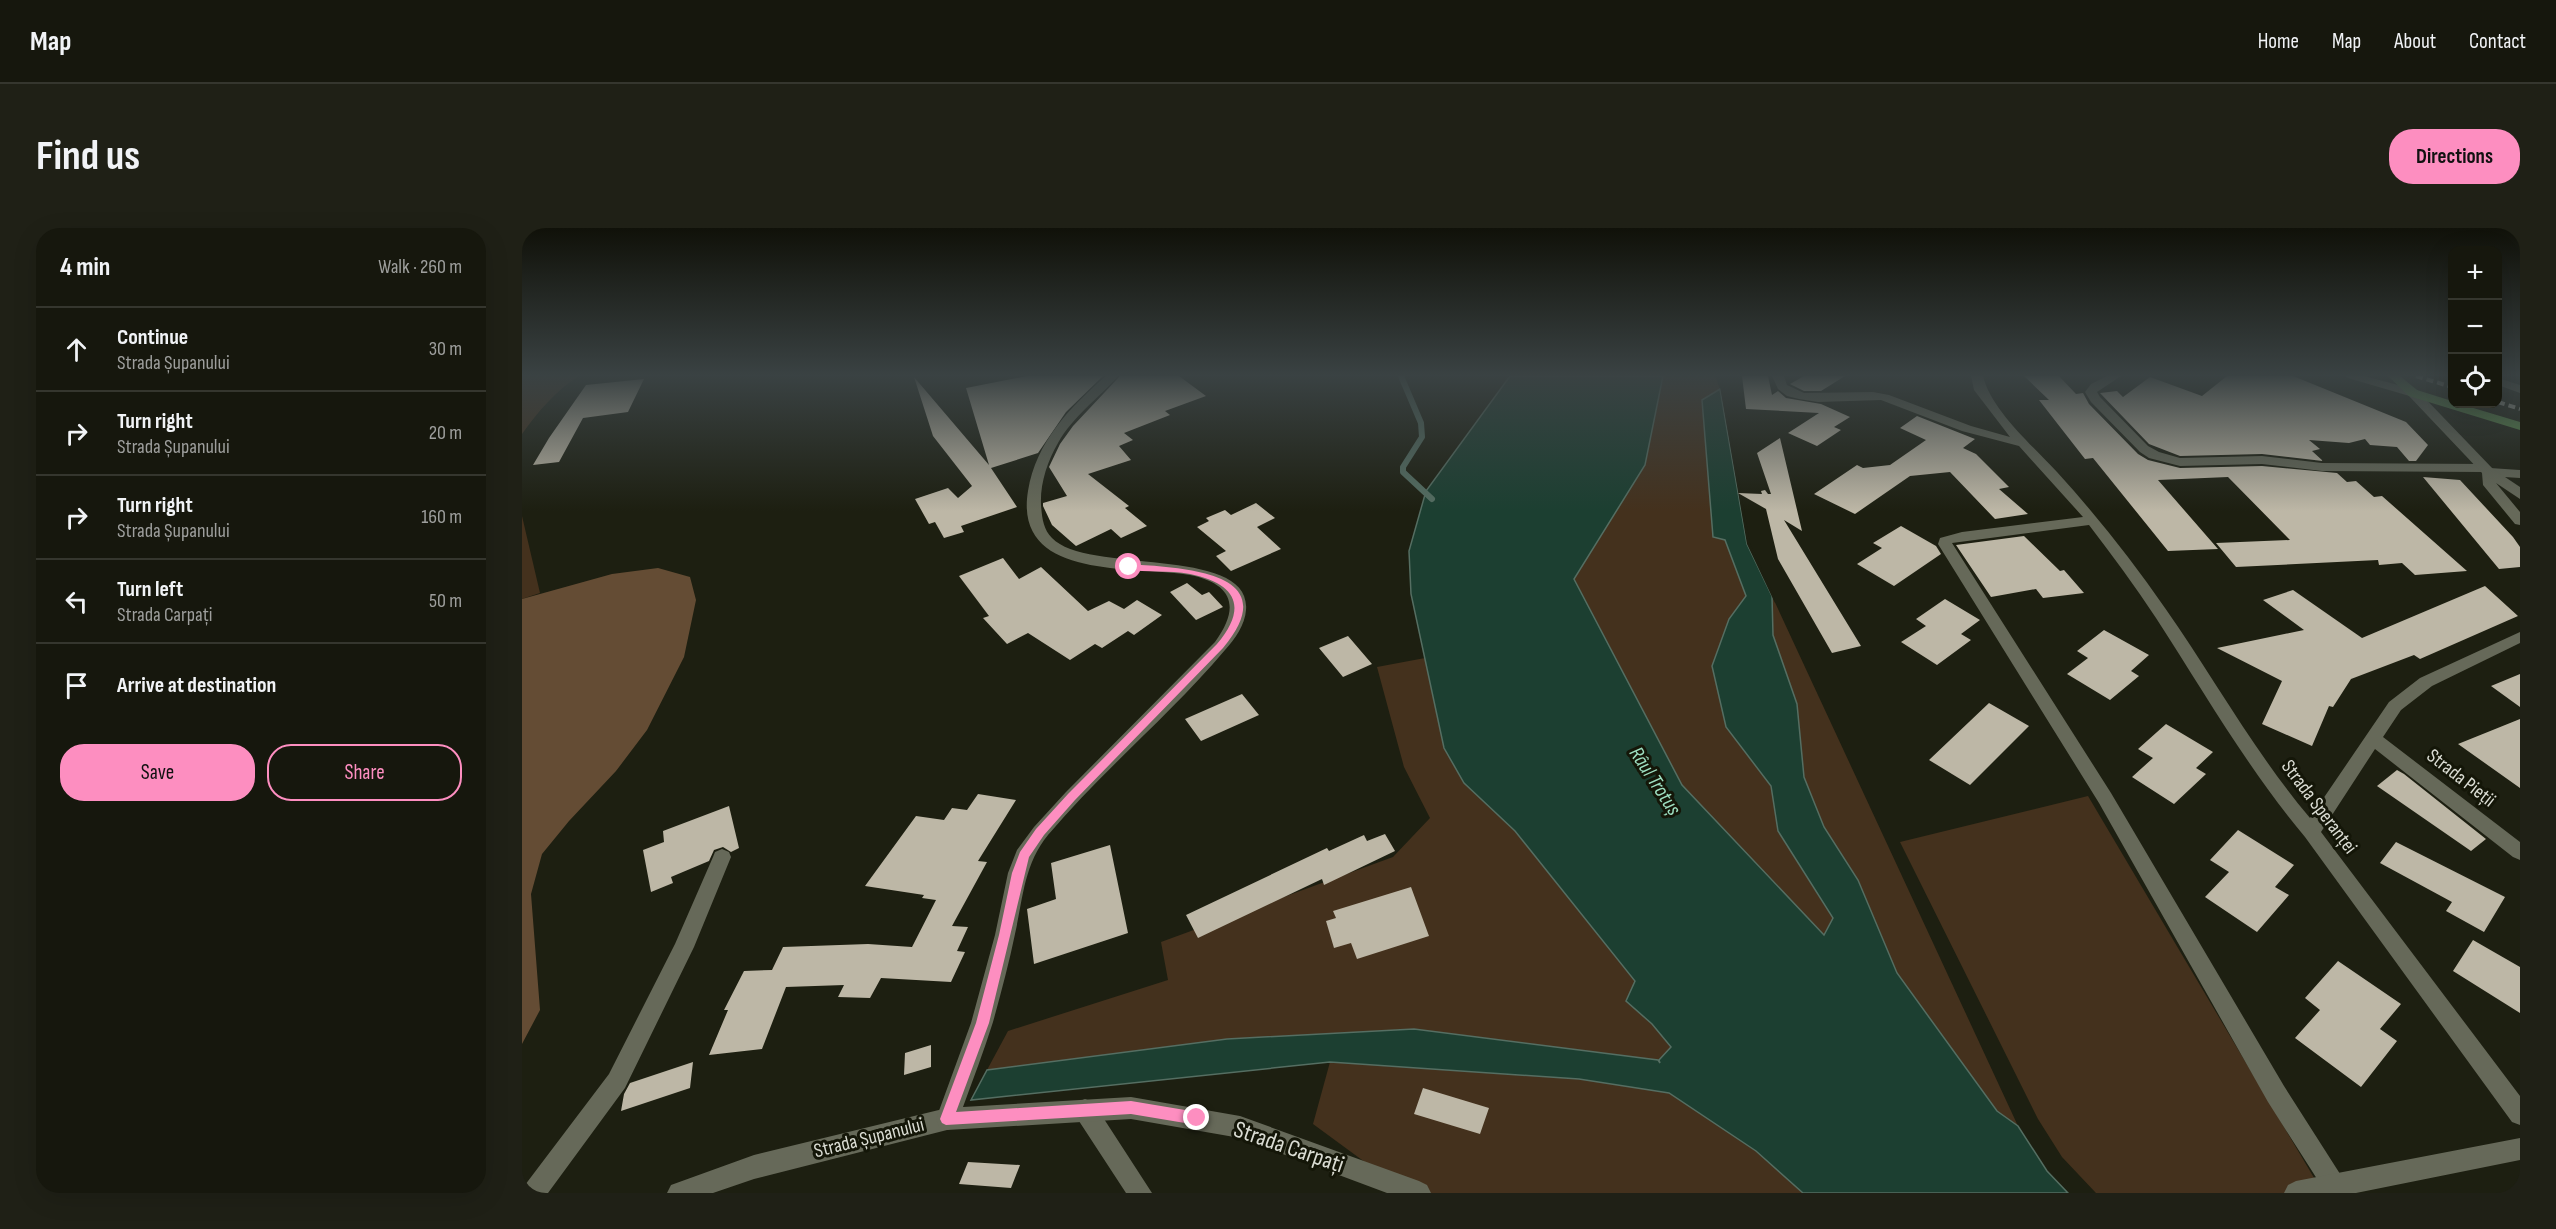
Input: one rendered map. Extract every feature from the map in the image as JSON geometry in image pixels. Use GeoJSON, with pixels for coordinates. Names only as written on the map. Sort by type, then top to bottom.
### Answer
{"type":"FeatureCollection","features":[{"type":"Feature","properties":{"kind":"main road"},"geometry":{"type":"LineString","coordinates":[[2504,421],[2520,426]]}},
{"type":"Feature","properties":{"kind":"street","name":"Strada Șupanului"},"geometry":{"type":"LineString","coordinates":[[679,1193],[754,1167],[946,1119],[982,1023],[1005,935],[1017,873],[1024,855],[1040,832],[1072,797],[1232,632],[1239,617],[1240,606],[1235,594],[1208,576],[1190,571],[1105,564],[1070,556],[1045,538],[1036,524],[1032,511],[1036,473],[1047,446],[1067,421]]}},
{"type":"Feature","properties":{"kind":"street"},"geometry":{"type":"LineString","coordinates":[[1948,421],[1991,436],[2023,443]]}},
{"type":"Feature","properties":{"kind":"street","name":"Strada Speranței"},"geometry":{"type":"LineString","coordinates":[[2005,421],[2093,520],[2160,612],[2266,774],[2520,1114]]}},
{"type":"Feature","properties":{"kind":"street"},"geometry":{"type":"LineString","coordinates":[[2118,421],[2144,449],[2180,462],[2262,460],[2322,467],[2486,470],[2520,474]]}},
{"type":"Feature","properties":{"kind":"street"},"geometry":{"type":"LineString","coordinates":[[2440,421],[2486,470],[2514,488],[2520,495]]}},
{"type":"Feature","properties":{"kind":"street"},"geometry":{"type":"LineString","coordinates":[[2486,470],[2490,485],[2520,521]]}},
{"type":"Feature","properties":{"kind":"street"},"geometry":{"type":"LineString","coordinates":[[2093,520],[1962,536],[1945,541],[1944,544],[2105,798],[2276,1094],[2334,1185]]}},
{"type":"Feature","properties":{"kind":"street"},"geometry":{"type":"LineString","coordinates":[[2311,832],[2395,706],[2410,692],[2520,637]]}},
{"type":"Feature","properties":{"kind":"street","name":"Strada Pieții"},"geometry":{"type":"LineString","coordinates":[[2374,739],[2520,852]]}},
{"type":"Feature","properties":{"kind":"street"},"geometry":{"type":"LineString","coordinates":[[533,1193],[617,1081],[684,947],[722,857]]}},
{"type":"Feature","properties":{"kind":"street","name":"Strada Carpați"},"geometry":{"type":"LineString","coordinates":[[946,1119],[1131,1108],[1240,1127],[1419,1193]]}},
{"type":"Feature","properties":{"kind":"street"},"geometry":{"type":"LineString","coordinates":[[1085,1110],[1140,1193]]}},
{"type":"Feature","properties":{"kind":"street"},"geometry":{"type":"LineString","coordinates":[[2296,1193],[2520,1149]]}},
{"type":"Feature","properties":{"kind":"shaded area"},"geometry":{"type":"Polygon","coordinates":[[[522,421],[532,421],[522,434],[522,421]]]}},
{"type":"Feature","properties":{"kind":"shaded area"},"geometry":{"type":"Polygon","coordinates":[[[1654,421],[1706,421],[1725,540],[1746,596],[1729,619],[1712,666],[1726,727],[1771,786],[1778,831],[1833,919],[1823,936],[1682,785],[1574,578],[1645,465],[1654,421]]]}},
{"type":"Feature","properties":{"kind":"shaded area"},"geometry":{"type":"Polygon","coordinates":[[[522,516],[540,593],[522,599],[522,516]]]}},
{"type":"Feature","properties":{"kind":"shaded area"},"geometry":{"type":"Polygon","coordinates":[[[658,568],[690,577],[696,600],[684,657],[647,730],[616,771],[569,821],[542,854],[531,894],[540,1010],[522,1044],[522,599],[612,574],[658,568]]]}},
{"type":"Feature","properties":{"kind":"shaded area"},"geometry":{"type":"Polygon","coordinates":[[[1772,596],[2018,1126],[1997,1111],[1897,973],[1858,880],[1824,827],[1804,777],[1797,704],[1773,635],[1772,596]]]}},
{"type":"Feature","properties":{"kind":"shaded area"},"geometry":{"type":"Polygon","coordinates":[[[1425,658],[1444,748],[1464,783],[1515,831],[1635,981],[1626,1001],[1652,1024],[1671,1048],[1658,1060],[1414,1029],[1227,1039],[987,1070],[1008,1031],[1168,980],[1161,942],[1393,857],[1430,818],[1404,767],[1377,667],[1425,658]]]}},
{"type":"Feature","properties":{"kind":"shaded area"},"geometry":{"type":"Polygon","coordinates":[[[2088,796],[2323,1193],[2096,1193],[2062,1157],[2038,1119],[1900,842],[2088,796]]]}},
{"type":"Feature","properties":{"kind":"shaded area"},"geometry":{"type":"Polygon","coordinates":[[[1330,1062],[1580,1079],[1669,1093],[1756,1151],[1803,1193],[1407,1193],[1313,1124],[1330,1062]]]}},
{"type":"Feature","properties":{"kind":"water","name":"Râul Trotuș"},"geometry":{"type":"Polygon","coordinates":[[[1477,421],[1654,421],[1645,465],[1574,579],[1682,785],[1824,935],[1833,918],[1778,831],[1771,786],[1726,727],[1712,666],[1729,619],[1746,596],[1725,540],[1713,537],[1704,421],[1726,421],[1747,544],[1772,596],[1773,635],[1797,704],[1804,777],[1824,827],[1858,880],[1897,973],[1997,1111],[2018,1126],[2047,1171],[2068,1193],[1803,1193],[1756,1151],[1669,1093],[1579,1079],[1330,1062],[971,1100],[987,1070],[1227,1039],[1414,1029],[1658,1060],[1660,1063],[1659,1060],[1671,1047],[1652,1024],[1626,1001],[1635,981],[1515,831],[1464,783],[1444,748],[1411,594],[1409,551],[1426,491],[1477,421]]]}},
{"type":"Feature","properties":{"kind":"pier"},"geometry":{"type":"Polygon","coordinates":[[[1726,421],[1729,421],[1750,543],[1774,595],[1775,603],[1747,544],[1726,421]]]}},
{"type":"Feature","properties":{"kind":"building"},"geometry":{"type":"Polygon","coordinates":[[[561,421],[581,421],[559,462],[533,465],[561,421]]]}},
{"type":"Feature","properties":{"kind":"building"},"geometry":{"type":"Polygon","coordinates":[[[928,421],[952,421],[989,465],[976,421],[1060,421],[1038,453],[991,468],[1017,507],[961,526],[964,532],[944,538],[935,522],[929,524],[915,499],[948,488],[958,498],[972,486],[933,436],[928,421]]]}},
{"type":"Feature","properties":{"kind":"building"},"geometry":{"type":"Polygon","coordinates":[[[1078,421],[1155,421],[1124,433],[1133,440],[1119,446],[1131,460],[1088,474],[1129,506],[1125,508],[1147,526],[1121,538],[1111,529],[1076,546],[1052,525],[1043,503],[1067,496],[1049,467],[1060,444],[1078,421]]]}},
{"type":"Feature","properties":{"kind":"building"},"geometry":{"type":"Polygon","coordinates":[[[1807,421],[1844,421],[1834,427],[1841,430],[1817,446],[1788,433],[1807,421]]]}},
{"type":"Feature","properties":{"kind":"building"},"geometry":{"type":"Polygon","coordinates":[[[1910,421],[1930,421],[1975,439],[1963,448],[1976,454],[2009,487],[1999,489],[2028,514],[1995,519],[1950,472],[1910,476],[1855,514],[1814,494],[1857,465],[1863,468],[1890,465],[1926,440],[1900,428],[1910,421]]]}},
{"type":"Feature","properties":{"kind":"building"},"geometry":{"type":"Polygon","coordinates":[[[2055,421],[2106,421],[2138,454],[2148,460],[2180,468],[2262,466],[2337,473],[2347,482],[2356,481],[2374,497],[2382,496],[2467,571],[2415,575],[2402,563],[2379,565],[2378,560],[2236,567],[2216,543],[2290,540],[2228,477],[2158,480],[2218,549],[2168,551],[2093,458],[2085,459],[2055,421]]]}},
{"type":"Feature","properties":{"kind":"building"},"geometry":{"type":"Polygon","coordinates":[[[2127,421],[2404,421],[2428,445],[2416,461],[2409,461],[2397,447],[2370,445],[2365,439],[2349,443],[2309,440],[2320,449],[2312,451],[2323,461],[2262,454],[2180,456],[2149,444],[2127,421]]]}},
{"type":"Feature","properties":{"kind":"building"},"geometry":{"type":"Polygon","coordinates":[[[1780,438],[1802,531],[1784,520],[1861,646],[1832,653],[1778,559],[1766,509],[1738,493],[1762,494],[1761,491],[1765,490],[1771,494],[1757,453],[1780,438]]]}},
{"type":"Feature","properties":{"kind":"building"},"geometry":{"type":"Polygon","coordinates":[[[2423,477],[2460,480],[2520,547],[2520,567],[2499,569],[2423,477]]]}},
{"type":"Feature","properties":{"kind":"building"},"geometry":{"type":"Polygon","coordinates":[[[1256,503],[1275,518],[1257,527],[1281,549],[1231,571],[1216,556],[1226,551],[1197,527],[1209,521],[1206,518],[1225,510],[1231,515],[1256,503]]]}},
{"type":"Feature","properties":{"kind":"building"},"geometry":{"type":"Polygon","coordinates":[[[1901,526],[1936,546],[1941,554],[1894,586],[1857,564],[1882,548],[1873,543],[1901,526]]]}},
{"type":"Feature","properties":{"kind":"building"},"geometry":{"type":"Polygon","coordinates":[[[2024,536],[2060,571],[2064,570],[2084,593],[2043,598],[2036,589],[1991,597],[1956,545],[2024,536]]]}},
{"type":"Feature","properties":{"kind":"building"},"geometry":{"type":"Polygon","coordinates":[[[1003,558],[1019,579],[1041,567],[1088,611],[1109,601],[1124,609],[1137,600],[1162,615],[1134,635],[1128,631],[1102,648],[1095,644],[1070,660],[1028,633],[1007,644],[983,618],[989,616],[959,576],[1003,558]]]}},
{"type":"Feature","properties":{"kind":"building"},"geometry":{"type":"Polygon","coordinates":[[[1187,583],[1202,595],[1209,592],[1223,607],[1196,620],[1170,592],[1187,583]]]}},
{"type":"Feature","properties":{"kind":"building"},"geometry":{"type":"Polygon","coordinates":[[[2485,586],[2518,616],[2420,659],[2414,655],[2351,679],[2333,707],[2329,706],[2312,746],[2262,724],[2282,681],[2217,648],[2304,630],[2263,600],[2293,590],[2362,638],[2485,586]]]}},
{"type":"Feature","properties":{"kind":"building"},"geometry":{"type":"Polygon","coordinates":[[[1945,599],[1980,620],[1961,634],[1971,640],[1937,665],[1901,642],[1926,626],[1916,619],[1945,599]]]}},
{"type":"Feature","properties":{"kind":"building"},"geometry":{"type":"Polygon","coordinates":[[[2104,630],[2149,655],[2131,671],[2139,676],[2110,700],[2067,674],[2088,658],[2077,651],[2104,630]]]}},
{"type":"Feature","properties":{"kind":"building"},"geometry":{"type":"Polygon","coordinates":[[[1348,636],[1372,664],[1343,677],[1319,648],[1348,636]]]}},
{"type":"Feature","properties":{"kind":"building"},"geometry":{"type":"Polygon","coordinates":[[[2520,674],[2520,707],[2491,686],[2520,674]]]}},
{"type":"Feature","properties":{"kind":"building"},"geometry":{"type":"Polygon","coordinates":[[[1242,694],[1259,715],[1201,741],[1185,719],[1242,694]]]}},
{"type":"Feature","properties":{"kind":"building"},"geometry":{"type":"Polygon","coordinates":[[[1989,703],[2029,726],[1970,785],[1929,760],[1989,703]]]}},
{"type":"Feature","properties":{"kind":"building"},"geometry":{"type":"Polygon","coordinates":[[[2520,719],[2520,788],[2458,744],[2520,719]]]}},
{"type":"Feature","properties":{"kind":"building"},"geometry":{"type":"Polygon","coordinates":[[[2166,724],[2213,752],[2196,768],[2206,774],[2174,804],[2132,777],[2153,758],[2138,749],[2166,724]]]}},
{"type":"Feature","properties":{"kind":"building"},"geometry":{"type":"Polygon","coordinates":[[[2397,770],[2486,839],[2471,851],[2377,786],[2397,770]]]}},
{"type":"Feature","properties":{"kind":"building"},"geometry":{"type":"Polygon","coordinates":[[[978,794],[1016,800],[978,861],[987,862],[952,926],[968,927],[957,951],[965,952],[951,982],[881,978],[870,998],[838,997],[844,985],[786,987],[762,1049],[709,1055],[728,1010],[724,1010],[744,971],[772,970],[783,947],[868,944],[912,947],[936,900],[922,898],[924,895],[865,886],[916,816],[944,820],[952,808],[967,810],[978,794]]]}},
{"type":"Feature","properties":{"kind":"building"},"geometry":{"type":"Polygon","coordinates":[[[729,806],[739,848],[731,852],[723,847],[714,850],[709,861],[671,877],[673,883],[651,892],[643,850],[664,842],[663,831],[729,806]]]}},
{"type":"Feature","properties":{"kind":"building"},"geometry":{"type":"Polygon","coordinates":[[[2238,830],[2294,865],[2275,887],[2289,895],[2257,932],[2205,897],[2229,872],[2210,860],[2238,830]]]}},
{"type":"Feature","properties":{"kind":"building"},"geometry":{"type":"Polygon","coordinates":[[[1385,834],[1395,851],[1324,885],[1322,879],[1198,938],[1186,915],[1327,848],[1329,851],[1364,835],[1367,841],[1385,834]]]}},
{"type":"Feature","properties":{"kind":"building"},"geometry":{"type":"Polygon","coordinates":[[[2396,842],[2505,897],[2484,932],[2446,911],[2452,902],[2380,863],[2396,842]]]}},
{"type":"Feature","properties":{"kind":"building"},"geometry":{"type":"Polygon","coordinates":[[[1110,845],[1128,933],[1034,964],[1027,909],[1056,899],[1051,863],[1110,845]]]}},
{"type":"Feature","properties":{"kind":"building"},"geometry":{"type":"Polygon","coordinates":[[[1411,887],[1429,936],[1357,959],[1351,943],[1334,948],[1326,921],[1336,918],[1333,911],[1411,887]]]}},
{"type":"Feature","properties":{"kind":"building"},"geometry":{"type":"Polygon","coordinates":[[[2473,940],[2520,967],[2520,1013],[2453,971],[2473,940]]]}},
{"type":"Feature","properties":{"kind":"building"},"geometry":{"type":"Polygon","coordinates":[[[2338,961],[2401,1004],[2380,1029],[2397,1041],[2361,1087],[2295,1038],[2320,1010],[2305,998],[2338,961]]]}},
{"type":"Feature","properties":{"kind":"building"},"geometry":{"type":"Polygon","coordinates":[[[931,1045],[931,1067],[904,1075],[905,1053],[931,1045]]]}},
{"type":"Feature","properties":{"kind":"building"},"geometry":{"type":"Polygon","coordinates":[[[693,1062],[690,1088],[621,1111],[624,1094],[630,1083],[693,1062]]]}},
{"type":"Feature","properties":{"kind":"building"},"geometry":{"type":"Polygon","coordinates":[[[1423,1088],[1489,1108],[1480,1134],[1414,1114],[1423,1088]]]}},
{"type":"Feature","properties":{"kind":"building"},"geometry":{"type":"Polygon","coordinates":[[[968,1162],[1020,1165],[1011,1188],[959,1184],[968,1162]]]}},
{"type":"Feature","properties":{"kind":"waterway"},"geometry":{"type":"LineString","coordinates":[[1420,421],[1422,437],[1403,467],[1403,472],[1432,499]]}},
{"type":"Feature","properties":{"kind":"route"},"geometry":{"type":"LineString","coordinates":[[1129,567],[1190,571],[1208,576],[1235,594],[1240,606],[1239,617],[1232,632],[1220,646],[1072,797],[1040,832],[1024,855],[1017,873],[1005,935],[982,1023],[946,1119],[1063,1110],[1131,1108],[1197,1118]]}}]}
